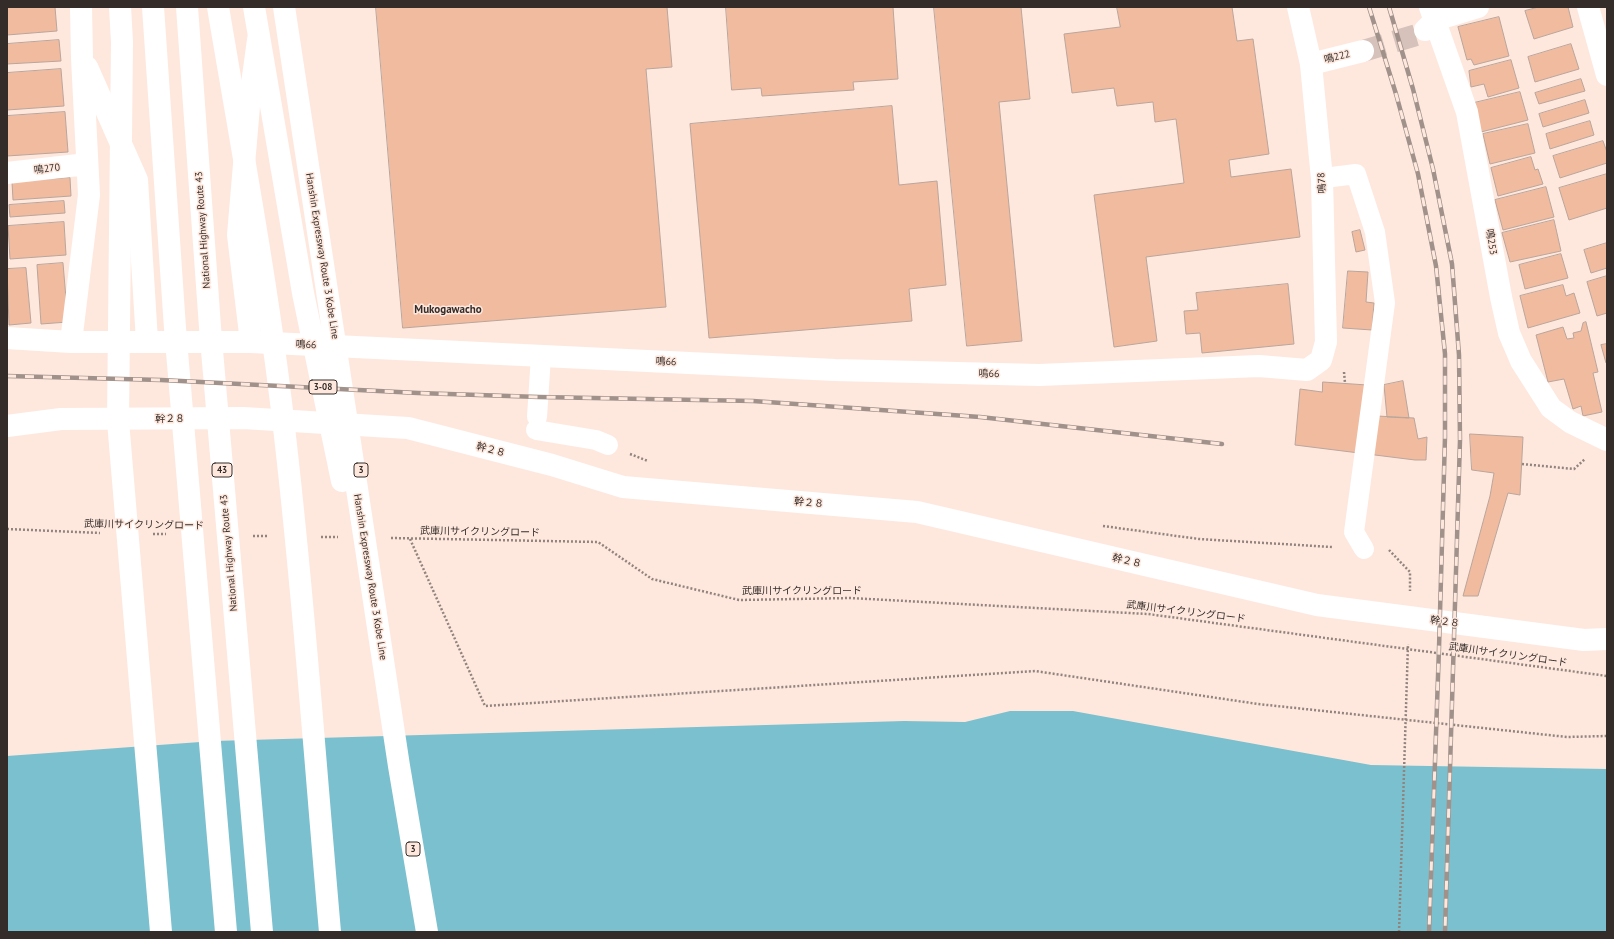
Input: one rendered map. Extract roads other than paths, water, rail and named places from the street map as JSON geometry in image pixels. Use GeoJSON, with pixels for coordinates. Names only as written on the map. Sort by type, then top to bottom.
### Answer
{"type":"FeatureCollection","features":[{"type":"Feature","properties":{"kind":"main road"},"geometry":{"type":"LineString","coordinates":[[71,342],[89,195],[82,58],[82,7]]}},
{"type":"Feature","properties":{"kind":"main road"},"geometry":{"type":"LineString","coordinates":[[120,7],[122,42],[118,421],[161,932]]}},
{"type":"Feature","properties":{"kind":"main road"},"geometry":{"type":"LineString","coordinates":[[153,7],[175,328],[226,932]]}},
{"type":"Feature","properties":{"kind":"main road","name":"National Highway Route 43"},"geometry":{"type":"LineString","coordinates":[[187,7],[210,327],[262,932]]}},
{"type":"Feature","properties":{"kind":"main road"},"geometry":{"type":"LineString","coordinates":[[218,7],[270,322],[283,417],[292,499],[330,932]]}},
{"type":"Feature","properties":{"kind":"main road","name":"3-08"},"geometry":{"type":"LineString","coordinates":[[254,7],[303,293],[399,766]]}},
{"type":"Feature","properties":{"kind":"main road"},"geometry":{"type":"LineString","coordinates":[[251,342],[238,235],[249,106],[262,7]]}},
{"type":"Feature","properties":{"kind":"main road","name":"Hanshin Expressway Route 3 Kobe Line"},"geometry":{"type":"LineString","coordinates":[[284,7],[399,766],[427,932]]}},
{"type":"Feature","properties":{"kind":"main road","name":"Hanshin Expressway Route 3 Kobe Line"},"geometry":{"type":"LineString","coordinates":[[291,7],[433,932]]}},
{"type":"Feature","properties":{"kind":"main road","name":"鳴78"},"geometry":{"type":"LineString","coordinates":[[1298,7],[1311,64],[1322,178],[1326,342],[1321,360]]}},
{"type":"Feature","properties":{"kind":"main road"},"geometry":{"type":"LineString","coordinates":[[1429,20],[1478,7]]}},
{"type":"Feature","properties":{"kind":"main road"},"geometry":{"type":"LineString","coordinates":[[1588,7],[1607,75]]}},
{"type":"Feature","properties":{"kind":"main road","name":"鳴253"},"geometry":{"type":"LineString","coordinates":[[1429,20],[1467,112],[1509,333],[1521,361],[1551,408],[1570,422],[1607,440]]}},
{"type":"Feature","properties":{"kind":"main road","name":"鳴222"},"geometry":{"type":"LineString","coordinates":[[1311,64],[1363,51]]}},
{"type":"Feature","properties":{"kind":"main road"},"geometry":{"type":"LineString","coordinates":[[82,58],[137,180],[147,341]]}},
{"type":"Feature","properties":{"kind":"main road","name":"鳴270"},"geometry":{"type":"LineString","coordinates":[[7,173],[87,164]]}},
{"type":"Feature","properties":{"kind":"main road","name":"鳴66"},"geometry":{"type":"LineString","coordinates":[[7,338],[71,342],[251,342],[835,370],[1039,375],[1259,366],[1307,370],[1321,360]]}},
{"type":"Feature","properties":{"kind":"main road","name":"幹２８"},"geometry":{"type":"LineString","coordinates":[[7,426],[61,419],[243,418],[408,428],[552,466],[623,487],[917,512],[1317,605],[1584,640],[1607,639]]}},
{"type":"Feature","properties":{"kind":"street"},"geometry":{"type":"LineString","coordinates":[[1332,177],[1356,174],[1375,232],[1386,303],[1359,540]]}},
{"type":"Feature","properties":{"kind":"street"},"geometry":{"type":"LineString","coordinates":[[541,356],[536,423],[596,440],[608,445]]}},
{"type":"Feature","properties":{"kind":"water"},"geometry":{"type":"Polygon","coordinates":[[[1010,711],[1073,711],[1371,765],[1607,769],[1607,932],[7,932],[7,756],[214,741],[904,721],[965,722],[1010,711]]]}},
{"type":"Feature","properties":{"kind":"tunnel"},"geometry":{"type":"LineString","coordinates":[[1363,51],[1423,33]]}},
{"type":"Feature","properties":{"kind":"railway"},"geometry":{"type":"LineString","coordinates":[[1369,7],[1396,94],[1418,174],[1436,266],[1445,354],[1445,437],[1429,932]]}},
{"type":"Feature","properties":{"kind":"railway"},"geometry":{"type":"LineString","coordinates":[[1389,7],[1413,89],[1433,169],[1452,264],[1459,355],[1460,440],[1445,932]]}},
{"type":"Feature","properties":{"kind":"railway"},"geometry":{"type":"LineString","coordinates":[[7,376],[161,380],[418,393],[753,401],[980,417],[1222,444]]}},
{"type":"Feature","properties":{"kind":"district","name":"Mukogawacho"},"geometry":{"type":"Point","coordinates":[448,310]}}]}
